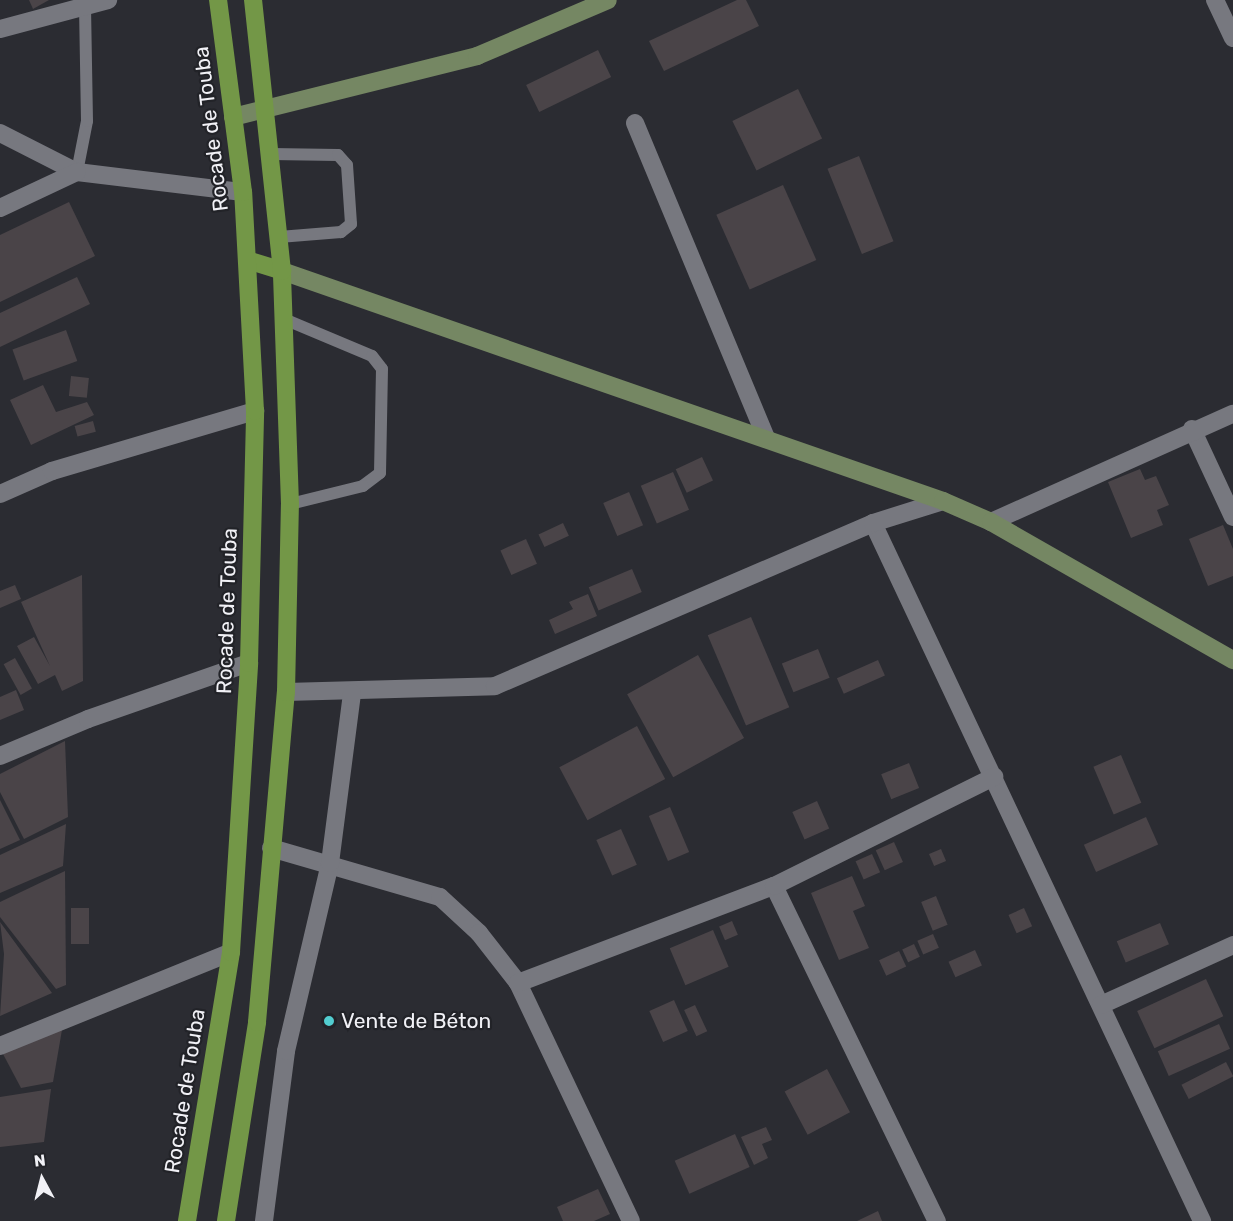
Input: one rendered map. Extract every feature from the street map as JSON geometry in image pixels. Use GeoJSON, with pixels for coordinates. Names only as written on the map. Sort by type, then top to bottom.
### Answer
{"type":"FeatureCollection","features":[{"type":"Feature","properties":{"kind":"main road","name":"Rocade de Touba"},"geometry":{"type":"LineString","coordinates":[[187,1221],[231,952],[249,663],[255,411],[243,192],[218,0]]}},
{"type":"Feature","properties":{"kind":"main road"},"geometry":{"type":"LineString","coordinates":[[226,1221],[258,1022],[271,848],[286,693],[290,504],[282,271],[253,0]]}},
{"type":"Feature","properties":{"kind":"main road"},"geometry":{"type":"LineString","coordinates":[[233,117],[266,112],[477,56],[608,0]]}},
{"type":"Feature","properties":{"kind":"main road"},"geometry":{"type":"LineString","coordinates":[[247,260],[766,437],[943,501],[991,522],[1233,660]]}},
{"type":"Feature","properties":{"kind":"street"},"geometry":{"type":"LineString","coordinates":[[0,29],[108,0]]}},
{"type":"Feature","properties":{"kind":"street"},"geometry":{"type":"LineString","coordinates":[[1215,0],[1233,38]]}},
{"type":"Feature","properties":{"kind":"street"},"geometry":{"type":"LineString","coordinates":[[635,123],[766,437]]}},
{"type":"Feature","properties":{"kind":"street"},"geometry":{"type":"LineString","coordinates":[[0,133],[77,172],[243,192]]}},
{"type":"Feature","properties":{"kind":"street"},"geometry":{"type":"LineString","coordinates":[[0,208],[77,172]]}},
{"type":"Feature","properties":{"kind":"street"},"geometry":{"type":"LineString","coordinates":[[0,494],[52,471],[255,411]]}},
{"type":"Feature","properties":{"kind":"street"},"geometry":{"type":"LineString","coordinates":[[991,522],[1192,429],[1233,414]]}},
{"type":"Feature","properties":{"kind":"street"},"geometry":{"type":"LineString","coordinates":[[1192,429],[1233,517]]}},
{"type":"Feature","properties":{"kind":"street"},"geometry":{"type":"LineString","coordinates":[[286,693],[352,693],[495,686],[873,523],[943,501]]}},
{"type":"Feature","properties":{"kind":"street"},"geometry":{"type":"LineString","coordinates":[[873,523],[1101,1005],[1198,1220]]}},
{"type":"Feature","properties":{"kind":"street"},"geometry":{"type":"LineString","coordinates":[[0,756],[249,663]]}},
{"type":"Feature","properties":{"kind":"street"},"geometry":{"type":"LineString","coordinates":[[264,1221],[286,1051],[330,863],[352,693]]}},
{"type":"Feature","properties":{"kind":"street"},"geometry":{"type":"LineString","coordinates":[[518,982],[774,886],[994,777]]}},
{"type":"Feature","properties":{"kind":"street"},"geometry":{"type":"LineString","coordinates":[[271,848],[330,863],[440,897],[479,933],[518,982],[631,1221]]}},
{"type":"Feature","properties":{"kind":"street"},"geometry":{"type":"LineString","coordinates":[[774,886],[937,1221]]}},
{"type":"Feature","properties":{"kind":"street"},"geometry":{"type":"LineString","coordinates":[[1101,1005],[1233,945]]}},
{"type":"Feature","properties":{"kind":"street"},"geometry":{"type":"LineString","coordinates":[[0,1046],[231,952]]}},
{"type":"Feature","properties":{"kind":"lane"},"geometry":{"type":"LineString","coordinates":[[77,172],[87,121],[85,8]]}},
{"type":"Feature","properties":{"kind":"lane"},"geometry":{"type":"LineString","coordinates":[[271,154],[338,155],[346,165],[351,224],[341,232],[279,237]]}},
{"type":"Feature","properties":{"kind":"lane"},"geometry":{"type":"LineString","coordinates":[[284,319],[372,356],[382,369],[380,473],[363,486],[290,504]]}},
{"type":"Feature","properties":{"kind":"building"},"geometry":{"type":"Polygon","coordinates":[[[29,0],[49,0],[33,9],[29,0]]]}},
{"type":"Feature","properties":{"kind":"building"},"geometry":{"type":"Polygon","coordinates":[[[737,0],[746,0],[759,26],[664,71],[649,41],[737,0]]]}},
{"type":"Feature","properties":{"kind":"building"},"geometry":{"type":"Polygon","coordinates":[[[598,50],[611,77],[539,112],[526,85],[598,50]]]}},
{"type":"Feature","properties":{"kind":"building"},"geometry":{"type":"Polygon","coordinates":[[[798,89],[822,138],[756,170],[732,121],[798,89]]]}},
{"type":"Feature","properties":{"kind":"building"},"geometry":{"type":"Polygon","coordinates":[[[859,156],[893,241],[862,254],[827,169],[859,156]]]}},
{"type":"Feature","properties":{"kind":"building"},"geometry":{"type":"Polygon","coordinates":[[[783,185],[816,260],[750,290],[716,215],[783,185]]]}},
{"type":"Feature","properties":{"kind":"building"},"geometry":{"type":"Polygon","coordinates":[[[69,202],[95,256],[0,302],[0,235],[69,202]]]}},
{"type":"Feature","properties":{"kind":"building"},"geometry":{"type":"Polygon","coordinates":[[[77,277],[90,304],[0,347],[0,313],[77,277]]]}},
{"type":"Feature","properties":{"kind":"building"},"geometry":{"type":"Polygon","coordinates":[[[66,330],[77,361],[24,381],[12,349],[66,330]]]}},
{"type":"Feature","properties":{"kind":"building"},"geometry":{"type":"Polygon","coordinates":[[[71,376],[89,378],[87,398],[69,396],[71,376]]]}},
{"type":"Feature","properties":{"kind":"building"},"geometry":{"type":"Polygon","coordinates":[[[43,385],[56,412],[87,402],[94,415],[31,445],[10,400],[43,385]]]}},
{"type":"Feature","properties":{"kind":"building"},"geometry":{"type":"Polygon","coordinates":[[[93,421],[96,432],[77,437],[75,426],[93,421]]]}},
{"type":"Feature","properties":{"kind":"building"},"geometry":{"type":"Polygon","coordinates":[[[702,457],[713,481],[687,493],[676,469],[702,457]]]}},
{"type":"Feature","properties":{"kind":"building"},"geometry":{"type":"Polygon","coordinates":[[[1140,469],[1145,480],[1156,476],[1169,505],[1157,510],[1163,525],[1131,538],[1108,482],[1140,469]]]}},
{"type":"Feature","properties":{"kind":"building"},"geometry":{"type":"Polygon","coordinates":[[[673,472],[689,510],[657,523],[641,486],[673,472]]]}},
{"type":"Feature","properties":{"kind":"building"},"geometry":{"type":"Polygon","coordinates":[[[629,492],[643,525],[617,536],[603,503],[629,492]]]}},
{"type":"Feature","properties":{"kind":"building"},"geometry":{"type":"Polygon","coordinates":[[[563,523],[569,536],[544,547],[539,534],[563,523]]]}},
{"type":"Feature","properties":{"kind":"building"},"geometry":{"type":"Polygon","coordinates":[[[1223,525],[1233,549],[1233,576],[1208,586],[1189,539],[1223,525]]]}},
{"type":"Feature","properties":{"kind":"building"},"geometry":{"type":"Polygon","coordinates":[[[526,539],[537,564],[511,575],[500,550],[526,539]]]}},
{"type":"Feature","properties":{"kind":"building"},"geometry":{"type":"Polygon","coordinates":[[[632,569],[642,592],[599,610],[589,587],[632,569]]]}},
{"type":"Feature","properties":{"kind":"building"},"geometry":{"type":"Polygon","coordinates":[[[82,575],[83,681],[62,691],[55,675],[38,684],[17,646],[34,637],[50,666],[21,602],[82,575]]]}},
{"type":"Feature","properties":{"kind":"building"},"geometry":{"type":"Polygon","coordinates":[[[15,585],[21,599],[0,608],[0,591],[15,585]]]}},
{"type":"Feature","properties":{"kind":"building"},"geometry":{"type":"Polygon","coordinates":[[[588,594],[597,616],[555,634],[549,620],[573,609],[569,602],[588,594]]]}},
{"type":"Feature","properties":{"kind":"building"},"geometry":{"type":"Polygon","coordinates":[[[751,617],[789,707],[746,726],[708,635],[751,617]]]}},
{"type":"Feature","properties":{"kind":"building"},"geometry":{"type":"Polygon","coordinates":[[[818,649],[830,678],[793,692],[782,664],[818,649]]]}},
{"type":"Feature","properties":{"kind":"building"},"geometry":{"type":"Polygon","coordinates":[[[698,655],[744,738],[673,777],[627,694],[698,655]]]}},
{"type":"Feature","properties":{"kind":"building"},"geometry":{"type":"Polygon","coordinates":[[[15,658],[32,689],[21,695],[4,664],[15,658]]]}},
{"type":"Feature","properties":{"kind":"building"},"geometry":{"type":"Polygon","coordinates":[[[878,660],[885,676],[844,694],[837,678],[878,660]]]}},
{"type":"Feature","properties":{"kind":"building"},"geometry":{"type":"Polygon","coordinates":[[[16,690],[24,710],[0,720],[0,697],[16,690]]]}},
{"type":"Feature","properties":{"kind":"building"},"geometry":{"type":"Polygon","coordinates":[[[637,726],[665,779],[587,820],[559,767],[637,726]]]}},
{"type":"Feature","properties":{"kind":"building"},"geometry":{"type":"Polygon","coordinates":[[[65,741],[68,817],[24,839],[0,792],[0,774],[65,741]]]}},
{"type":"Feature","properties":{"kind":"building"},"geometry":{"type":"Polygon","coordinates":[[[1121,755],[1141,803],[1114,815],[1093,767],[1121,755]]]}},
{"type":"Feature","properties":{"kind":"building"},"geometry":{"type":"Polygon","coordinates":[[[909,763],[919,788],[891,799],[881,774],[909,763]]]}},
{"type":"Feature","properties":{"kind":"building"},"geometry":{"type":"Polygon","coordinates":[[[0,800],[20,840],[0,849],[0,800]]]}},
{"type":"Feature","properties":{"kind":"building"},"geometry":{"type":"Polygon","coordinates":[[[817,801],[829,828],[805,839],[792,812],[817,801]]]}},
{"type":"Feature","properties":{"kind":"building"},"geometry":{"type":"Polygon","coordinates":[[[670,807],[689,852],[668,861],[649,816],[670,807]]]}},
{"type":"Feature","properties":{"kind":"building"},"geometry":{"type":"Polygon","coordinates":[[[1146,817],[1158,844],[1096,872],[1084,845],[1146,817]]]}},
{"type":"Feature","properties":{"kind":"building"},"geometry":{"type":"Polygon","coordinates":[[[66,824],[63,866],[0,893],[0,855],[66,824]]]}},
{"type":"Feature","properties":{"kind":"building"},"geometry":{"type":"Polygon","coordinates":[[[621,829],[637,865],[612,876],[596,840],[621,829]]]}},
{"type":"Feature","properties":{"kind":"building"},"geometry":{"type":"Polygon","coordinates":[[[894,842],[903,862],[885,870],[876,850],[894,842]]]}},
{"type":"Feature","properties":{"kind":"building"},"geometry":{"type":"Polygon","coordinates":[[[941,849],[946,861],[934,866],[929,854],[941,849]]]}},
{"type":"Feature","properties":{"kind":"building"},"geometry":{"type":"Polygon","coordinates":[[[872,854],[880,872],[864,880],[856,861],[872,854]]]}},
{"type":"Feature","properties":{"kind":"building"},"geometry":{"type":"Polygon","coordinates":[[[65,871],[66,985],[56,989],[0,917],[0,902],[65,871]]]}},
{"type":"Feature","properties":{"kind":"building"},"geometry":{"type":"Polygon","coordinates":[[[852,876],[865,906],[853,911],[869,948],[839,960],[811,893],[852,876]]]}},
{"type":"Feature","properties":{"kind":"building"},"geometry":{"type":"Polygon","coordinates":[[[936,896],[948,925],[933,931],[921,902],[936,896]]]}},
{"type":"Feature","properties":{"kind":"building"},"geometry":{"type":"Polygon","coordinates":[[[71,908],[89,908],[89,944],[71,944],[71,908]]]}},
{"type":"Feature","properties":{"kind":"building"},"geometry":{"type":"Polygon","coordinates":[[[1024,908],[1032,926],[1017,933],[1008,915],[1024,908]]]}},
{"type":"Feature","properties":{"kind":"building"},"geometry":{"type":"Polygon","coordinates":[[[732,921],[738,935],[725,940],[719,926],[732,921]]]}},
{"type":"Feature","properties":{"kind":"building"},"geometry":{"type":"Polygon","coordinates":[[[0,922],[52,993],[0,1016],[4,954],[0,922]]]}},
{"type":"Feature","properties":{"kind":"building"},"geometry":{"type":"Polygon","coordinates":[[[1160,923],[1169,944],[1126,963],[1117,941],[1160,923]]]}},
{"type":"Feature","properties":{"kind":"building"},"geometry":{"type":"Polygon","coordinates":[[[713,930],[729,967],[685,985],[670,948],[713,930]]]}},
{"type":"Feature","properties":{"kind":"building"},"geometry":{"type":"Polygon","coordinates":[[[933,934],[939,948],[923,954],[917,941],[933,934]]]}},
{"type":"Feature","properties":{"kind":"building"},"geometry":{"type":"Polygon","coordinates":[[[914,944],[920,957],[908,962],[902,949],[914,944]]]}},
{"type":"Feature","properties":{"kind":"building"},"geometry":{"type":"Polygon","coordinates":[[[975,950],[982,966],[955,977],[949,962],[975,950]]]}},
{"type":"Feature","properties":{"kind":"building"},"geometry":{"type":"Polygon","coordinates":[[[899,951],[906,966],[886,976],[879,960],[899,951]]]}},
{"type":"Feature","properties":{"kind":"building"},"geometry":{"type":"Polygon","coordinates":[[[1206,979],[1223,1016],[1154,1048],[1137,1011],[1206,979]]]}},
{"type":"Feature","properties":{"kind":"building"},"geometry":{"type":"Polygon","coordinates":[[[674,1000],[688,1031],[663,1042],[649,1011],[674,1000]]]}},
{"type":"Feature","properties":{"kind":"building"},"geometry":{"type":"Polygon","coordinates":[[[695,1005],[707,1031],[696,1036],[684,1010],[695,1005]]]}},
{"type":"Feature","properties":{"kind":"building"},"geometry":{"type":"Polygon","coordinates":[[[63,1024],[53,1082],[21,1088],[3,1054],[63,1024]]]}},
{"type":"Feature","properties":{"kind":"building"},"geometry":{"type":"Polygon","coordinates":[[[1219,1024],[1230,1049],[1169,1076],[1158,1051],[1219,1024]]]}},
{"type":"Feature","properties":{"kind":"building"},"geometry":{"type":"Polygon","coordinates":[[[1226,1062],[1233,1076],[1189,1099],[1181,1085],[1226,1062]]]}},
{"type":"Feature","properties":{"kind":"building"},"geometry":{"type":"Polygon","coordinates":[[[827,1069],[850,1112],[808,1135],[785,1092],[827,1069]]]}},
{"type":"Feature","properties":{"kind":"building"},"geometry":{"type":"Polygon","coordinates":[[[51,1089],[44,1142],[0,1147],[0,1097],[51,1089]]]}},
{"type":"Feature","properties":{"kind":"building"},"geometry":{"type":"Polygon","coordinates":[[[766,1127],[772,1140],[762,1144],[768,1158],[754,1165],[741,1137],[766,1127]]]}},
{"type":"Feature","properties":{"kind":"building"},"geometry":{"type":"Polygon","coordinates":[[[735,1134],[750,1167],[689,1194],[675,1161],[735,1134]]]}},
{"type":"Feature","properties":{"kind":"building"},"geometry":{"type":"Polygon","coordinates":[[[598,1189],[610,1214],[594,1221],[563,1221],[557,1207],[598,1189]]]}},
{"type":"Feature","properties":{"kind":"building"},"geometry":{"type":"Polygon","coordinates":[[[878,1211],[882,1221],[857,1221],[878,1211]]]}},
{"type":"Feature","properties":{"kind":"place","name":"Vente de Béton"},"geometry":{"type":"Point","coordinates":[329,1021]}}]}
